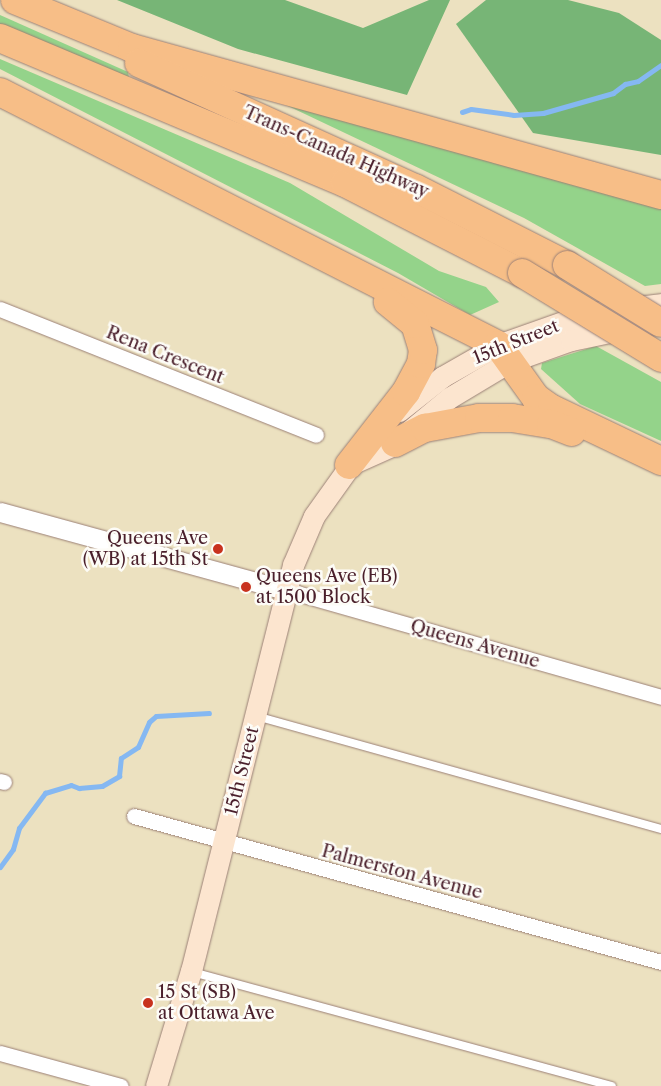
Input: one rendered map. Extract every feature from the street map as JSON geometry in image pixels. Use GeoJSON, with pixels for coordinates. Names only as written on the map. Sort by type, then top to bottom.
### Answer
{"type":"FeatureCollection","features":[{"type":"Feature","properties":{"kind":"highway"},"geometry":{"type":"LineString","coordinates":[[15,0],[132,48],[661,195]]}},
{"type":"Feature","properties":{"kind":"highway","name":"Trans-Canada Highway"},"geometry":{"type":"LineString","coordinates":[[0,1],[415,188],[567,265],[661,322]]}},
{"type":"Feature","properties":{"kind":"highway","name":"Trans-Canada Highway"},"geometry":{"type":"LineString","coordinates":[[0,38],[345,183],[522,272],[661,358]]}},
{"type":"Feature","properties":{"kind":"highway"},"geometry":{"type":"LineString","coordinates":[[0,92],[503,353],[536,398],[624,445],[661,461]]}},
{"type":"Feature","properties":{"kind":"highway"},"geometry":{"type":"LineString","coordinates":[[248,220],[395,306],[415,324],[420,335],[423,350],[416,377],[348,465]]}},
{"type":"Feature","properties":{"kind":"highway"},"geometry":{"type":"LineString","coordinates":[[395,443],[425,428],[479,418],[512,418],[551,424],[593,439],[624,445]]}},
{"type":"Feature","properties":{"kind":"main road","name":"15th Street"},"geometry":{"type":"LineString","coordinates":[[348,465],[395,443],[503,353],[563,322],[604,311],[661,304]]}},
{"type":"Feature","properties":{"kind":"main road","name":"15th Street"},"geometry":{"type":"LineString","coordinates":[[156,1086],[191,971],[286,590],[314,516],[348,465],[416,397],[466,362],[661,322]]}},
{"type":"Feature","properties":{"kind":"street","name":"Rena Crescent"},"geometry":{"type":"LineString","coordinates":[[0,309],[316,435]]}},
{"type":"Feature","properties":{"kind":"street","name":"Queens Avenue"},"geometry":{"type":"LineString","coordinates":[[0,512],[286,590],[661,696]]}},
{"type":"Feature","properties":{"kind":"street","name":"Palmerston Avenue"},"geometry":{"type":"LineString","coordinates":[[134,816],[661,962]]}},
{"type":"Feature","properties":{"kind":"street"},"geometry":{"type":"LineString","coordinates":[[0,1053],[121,1086]]}},
{"type":"Feature","properties":{"kind":"lane"},"geometry":{"type":"LineString","coordinates":[[256,716],[661,829]]}},
{"type":"Feature","properties":{"kind":"lane"},"geometry":{"type":"LineString","coordinates":[[191,971],[612,1086]]}},
{"type":"Feature","properties":{"kind":"green space"},"geometry":{"type":"Polygon","coordinates":[[[117,0],[285,0],[363,28],[429,0],[450,0],[407,95],[238,49],[117,0]]]}},
{"type":"Feature","properties":{"kind":"green space"},"geometry":{"type":"Polygon","coordinates":[[[486,0],[568,0],[619,13],[661,40],[661,155],[533,133],[456,24],[486,0]]]}},
{"type":"Feature","properties":{"kind":"green space"},"geometry":{"type":"Polygon","coordinates":[[[0,15],[128,72],[129,78],[0,26],[0,15]]]}},
{"type":"Feature","properties":{"kind":"green space"},"geometry":{"type":"Polygon","coordinates":[[[0,59],[290,183],[439,271],[486,287],[499,302],[470,315],[398,273],[0,69],[0,59]]]}},
{"type":"Feature","properties":{"kind":"green space"},"geometry":{"type":"Polygon","coordinates":[[[269,97],[661,204],[661,284],[645,286],[524,218],[269,97]]]}},
{"type":"Feature","properties":{"kind":"green space"},"geometry":{"type":"Polygon","coordinates":[[[596,346],[661,382],[661,441],[580,404],[541,369],[542,363],[596,346]]]}},
{"type":"Feature","properties":{"kind":"waterway"},"geometry":{"type":"LineString","coordinates":[[462,112],[471,109],[514,115],[543,113],[613,93],[625,84],[638,81],[661,65]]}},
{"type":"Feature","properties":{"kind":"waterway"},"geometry":{"type":"LineString","coordinates":[[0,867],[13,849],[19,828],[45,793],[71,785],[79,788],[102,786],[119,776],[121,758],[138,747],[149,722],[156,716],[209,713]]}},
{"type":"Feature","properties":{"kind":"place","name":"Queens Ave (WB) at 15th St"},"geometry":{"type":"Point","coordinates":[218,549]}},
{"type":"Feature","properties":{"kind":"place","name":"Queens Ave (EB) at 1500 Block"},"geometry":{"type":"Point","coordinates":[246,587]}},
{"type":"Feature","properties":{"kind":"place","name":"15 St (SB) at Ottawa Ave"},"geometry":{"type":"Point","coordinates":[148,1003]}}]}
